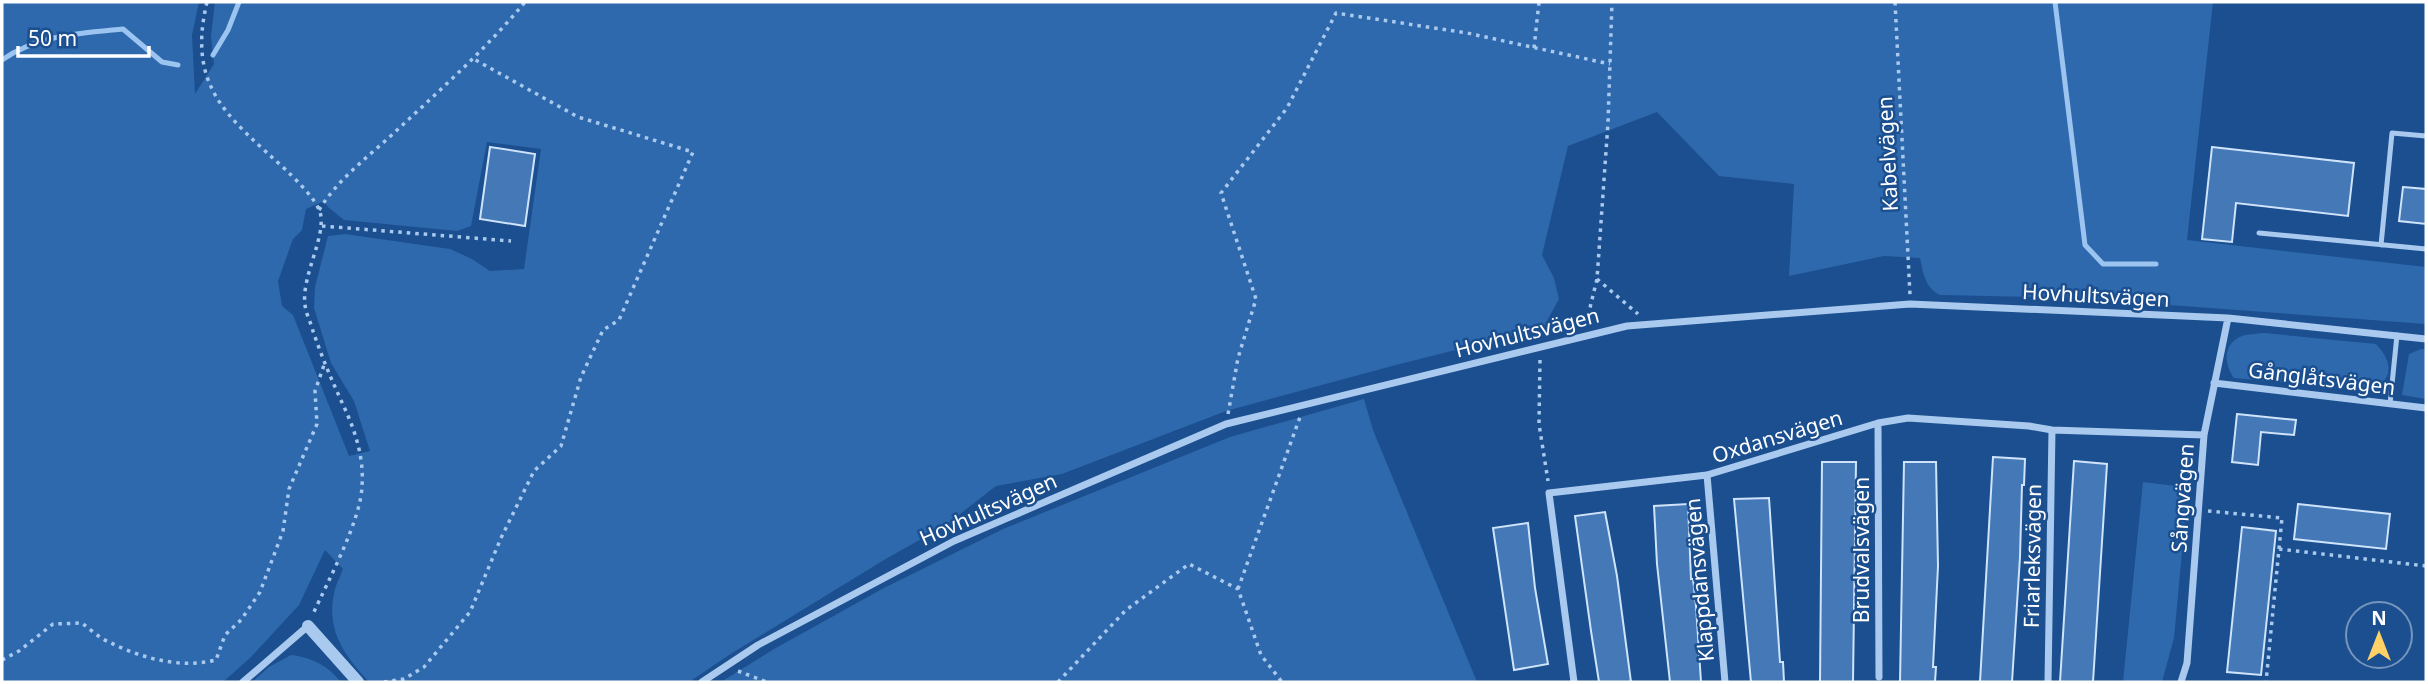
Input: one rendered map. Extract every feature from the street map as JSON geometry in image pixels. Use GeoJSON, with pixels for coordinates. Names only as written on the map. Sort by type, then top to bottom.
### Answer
{"type":"FeatureCollection","features":[{"type":"Feature","properties":{"kind":"street","name":"Hovhultsvägen"},"geometry":{"type":"LineString","coordinates":[[702,682],[758,645],[954,541],[1226,424],[1627,326],[1910,304],[2228,318],[2426,338]]}},
{"type":"Feature","properties":{"kind":"street","name":"Sångvägen"},"geometry":{"type":"LineString","coordinates":[[2181,682],[2187,663],[2204,435],[2228,318]]}},
{"type":"Feature","properties":{"kind":"street","name":"Gånglåtsvägen"},"geometry":{"type":"LineString","coordinates":[[2214,383],[2426,408]]}},
{"type":"Feature","properties":{"kind":"street","name":"Oxdansvägen"},"geometry":{"type":"LineString","coordinates":[[1549,493],[1707,475],[1878,423],[1908,418],[2052,430],[2204,435]]}},
{"type":"Feature","properties":{"kind":"street","name":"Brudvalsvägen"},"geometry":{"type":"LineString","coordinates":[[1878,423],[1879,677]]}},
{"type":"Feature","properties":{"kind":"street","name":"Friarleksvägen"},"geometry":{"type":"LineString","coordinates":[[2048,682],[2052,430]]}},
{"type":"Feature","properties":{"kind":"street","name":"Klappdansvägen"},"geometry":{"type":"LineString","coordinates":[[1707,475],[1725,682]]}},
{"type":"Feature","properties":{"kind":"street"},"geometry":{"type":"LineString","coordinates":[[1549,493],[1574,682]]}},
{"type":"Feature","properties":{"kind":"street"},"geometry":{"type":"LineString","coordinates":[[243,682],[308,626],[358,682]]}},
{"type":"Feature","properties":{"kind":"lane"},"geometry":{"type":"LineString","coordinates":[[2381,245],[2392,133],[2426,136]]}},
{"type":"Feature","properties":{"kind":"lane"},"geometry":{"type":"LineString","coordinates":[[2259,233],[2426,249]]}},
{"type":"Feature","properties":{"kind":"lane"},"geometry":{"type":"LineString","coordinates":[[2390,404],[2397,335]]}},
{"type":"Feature","properties":{"kind":"path"},"geometry":{"type":"LineString","coordinates":[[207,2],[202,52],[211,89],[226,115],[298,181],[319,210],[322,226],[308,276],[305,305],[324,365],[348,417],[361,456],[363,488],[339,557],[308,626]]}},
{"type":"Feature","properties":{"kind":"path"},"geometry":{"type":"LineString","coordinates":[[319,210],[331,191],[508,23],[525,2]]}},
{"type":"Feature","properties":{"kind":"path"},"geometry":{"type":"LineString","coordinates":[[1534,48],[1539,2]]}},
{"type":"Feature","properties":{"kind":"path"},"geometry":{"type":"LineString","coordinates":[[1583,337],[1597,279],[1612,2]]}},
{"type":"Feature","properties":{"kind":"path","name":"Kabelvägen"},"geometry":{"type":"LineString","coordinates":[[1895,2],[1910,304]]}},
{"type":"Feature","properties":{"kind":"path"},"geometry":{"type":"LineString","coordinates":[[1226,424],[1238,358],[1256,299],[1222,193],[1287,108],[1336,13],[1467,33],[1610,64]]}},
{"type":"Feature","properties":{"kind":"path"},"geometry":{"type":"LineString","coordinates":[[384,682],[404,678],[424,667],[470,612],[501,538],[534,471],[561,446],[581,377],[603,330],[619,320],[693,152],[578,117],[472,58]]}},
{"type":"Feature","properties":{"kind":"path"},"geometry":{"type":"LineString","coordinates":[[322,226],[511,242]]}},
{"type":"Feature","properties":{"kind":"path"},"geometry":{"type":"LineString","coordinates":[[1597,279],[1650,324]]}},
{"type":"Feature","properties":{"kind":"path"},"geometry":{"type":"LineString","coordinates":[[1540,347],[1539,424],[1549,493]]}},
{"type":"Feature","properties":{"kind":"path"},"geometry":{"type":"LineString","coordinates":[[2,660],[19,651],[53,624],[82,623],[106,642],[155,659],[196,665],[216,660],[225,635],[241,620],[260,592],[283,531],[289,489],[317,424],[315,391],[324,365]]}},
{"type":"Feature","properties":{"kind":"path"},"geometry":{"type":"LineString","coordinates":[[1282,682],[1261,655],[1238,589],[1304,405]]}},
{"type":"Feature","properties":{"kind":"path"},"geometry":{"type":"LineString","coordinates":[[2198,510],[2282,518],[2266,682]]}},
{"type":"Feature","properties":{"kind":"path"},"geometry":{"type":"LineString","coordinates":[[2279,549],[2426,566]]}},
{"type":"Feature","properties":{"kind":"path"},"geometry":{"type":"LineString","coordinates":[[1058,682],[1126,610],[1189,565],[1238,589]]}},
{"type":"Feature","properties":{"kind":"path"},"geometry":{"type":"LineString","coordinates":[[726,666],[766,682]]}},
{"type":"Feature","properties":{"kind":"shaded area"},"geometry":{"type":"Polygon","coordinates":[[[2,2],[199,2],[192,35],[195,94],[214,64],[211,36],[215,2],[2213,2],[2187,240],[2426,267],[2426,324],[2075,298],[1940,295],[1928,284],[1920,258],[1884,256],[1789,276],[1794,184],[1719,176],[1657,112],[1568,146],[1542,255],[1554,278],[1559,299],[1543,328],[1226,411],[1062,474],[996,486],[946,525],[884,560],[689,682],[369,682],[346,653],[335,632],[332,608],[335,588],[343,569],[325,550],[299,605],[250,658],[223,682],[2,682],[2,2]],[[487,142],[471,226],[457,231],[344,220],[324,201],[306,209],[302,230],[293,239],[278,281],[282,306],[293,315],[349,456],[370,451],[354,401],[331,363],[314,308],[315,287],[328,236],[345,234],[450,249],[490,271],[524,269],[541,149],[487,142]]]}},
{"type":"Feature","properties":{"kind":"shaded area"},"geometry":{"type":"Polygon","coordinates":[[[2264,333],[2376,344],[2386,357],[2387,376],[2371,391],[2234,378],[2227,361],[2231,344],[2242,336],[2264,333]]]}},
{"type":"Feature","properties":{"kind":"shaded area"},"geometry":{"type":"Polygon","coordinates":[[[2426,349],[2426,399],[2402,395],[2409,354],[2426,349]]]}},
{"type":"Feature","properties":{"kind":"shaded area"},"geometry":{"type":"Polygon","coordinates":[[[1364,399],[1373,430],[1477,682],[721,682],[882,589],[1003,529],[1230,437],[1364,399]]]}},
{"type":"Feature","properties":{"kind":"shaded area"},"geometry":{"type":"Polygon","coordinates":[[[2143,482],[2176,486],[2187,499],[2174,638],[2162,682],[2123,682],[2143,482]]]}},
{"type":"Feature","properties":{"kind":"shaded area"},"geometry":{"type":"Polygon","coordinates":[[[291,655],[319,663],[341,682],[252,682],[269,667],[291,655]]]}},
{"type":"Feature","properties":{"kind":"building"},"geometry":{"type":"Polygon","coordinates":[[[490,147],[535,154],[525,226],[480,219],[490,147]]]}},
{"type":"Feature","properties":{"kind":"building"},"geometry":{"type":"Polygon","coordinates":[[[2212,147],[2354,163],[2348,216],[2236,203],[2232,242],[2202,239],[2212,147]]]}},
{"type":"Feature","properties":{"kind":"building"},"geometry":{"type":"Polygon","coordinates":[[[2403,187],[2426,189],[2426,224],[2399,221],[2403,187]]]}},
{"type":"Feature","properties":{"kind":"building"},"geometry":{"type":"Polygon","coordinates":[[[2237,414],[2296,420],[2294,435],[2261,432],[2258,465],[2232,462],[2237,414]]]}},
{"type":"Feature","properties":{"kind":"building"},"geometry":{"type":"Polygon","coordinates":[[[1993,457],[2025,459],[2012,682],[1980,682],[1993,457]]]}},
{"type":"Feature","properties":{"kind":"building"},"geometry":{"type":"Polygon","coordinates":[[[2074,461],[2107,464],[2093,682],[2060,682],[2074,461]]]}},
{"type":"Feature","properties":{"kind":"building"},"geometry":{"type":"Polygon","coordinates":[[[1822,462],[1856,462],[1853,682],[1820,682],[1822,462]]]}},
{"type":"Feature","properties":{"kind":"building"},"geometry":{"type":"Polygon","coordinates":[[[1904,462],[1936,462],[1938,566],[1933,667],[1936,667],[1935,682],[1900,682],[1904,462]]]}},
{"type":"Feature","properties":{"kind":"building"},"geometry":{"type":"Polygon","coordinates":[[[1769,498],[1780,662],[1783,662],[1784,682],[1751,682],[1734,499],[1769,498]]]}},
{"type":"Feature","properties":{"kind":"building"},"geometry":{"type":"Polygon","coordinates":[[[1688,504],[1691,579],[1696,606],[1701,682],[1670,682],[1657,564],[1654,506],[1688,504]]]}},
{"type":"Feature","properties":{"kind":"building"},"geometry":{"type":"Polygon","coordinates":[[[2298,504],[2390,514],[2386,549],[2294,539],[2298,504]]]}},
{"type":"Feature","properties":{"kind":"building"},"geometry":{"type":"Polygon","coordinates":[[[1605,512],[1617,576],[1631,682],[1599,682],[1591,631],[1575,516],[1605,512]]]}},
{"type":"Feature","properties":{"kind":"building"},"geometry":{"type":"Polygon","coordinates":[[[1528,523],[1535,588],[1548,664],[1514,670],[1493,528],[1528,523]]]}},
{"type":"Feature","properties":{"kind":"building"},"geometry":{"type":"Polygon","coordinates":[[[2242,527],[2276,531],[2261,675],[2227,672],[2242,527]]]}},
{"type":"Feature","properties":{"kind":"waterway"},"geometry":{"type":"LineString","coordinates":[[213,55],[228,30],[239,2]]}},
{"type":"Feature","properties":{"kind":"waterway"},"geometry":{"type":"LineString","coordinates":[[2055,2],[2085,245],[2103,264],[2156,264]]}},
{"type":"Feature","properties":{"kind":"waterway"},"geometry":{"type":"LineString","coordinates":[[2,60],[45,40],[123,29],[162,62],[178,65]]}}]}
